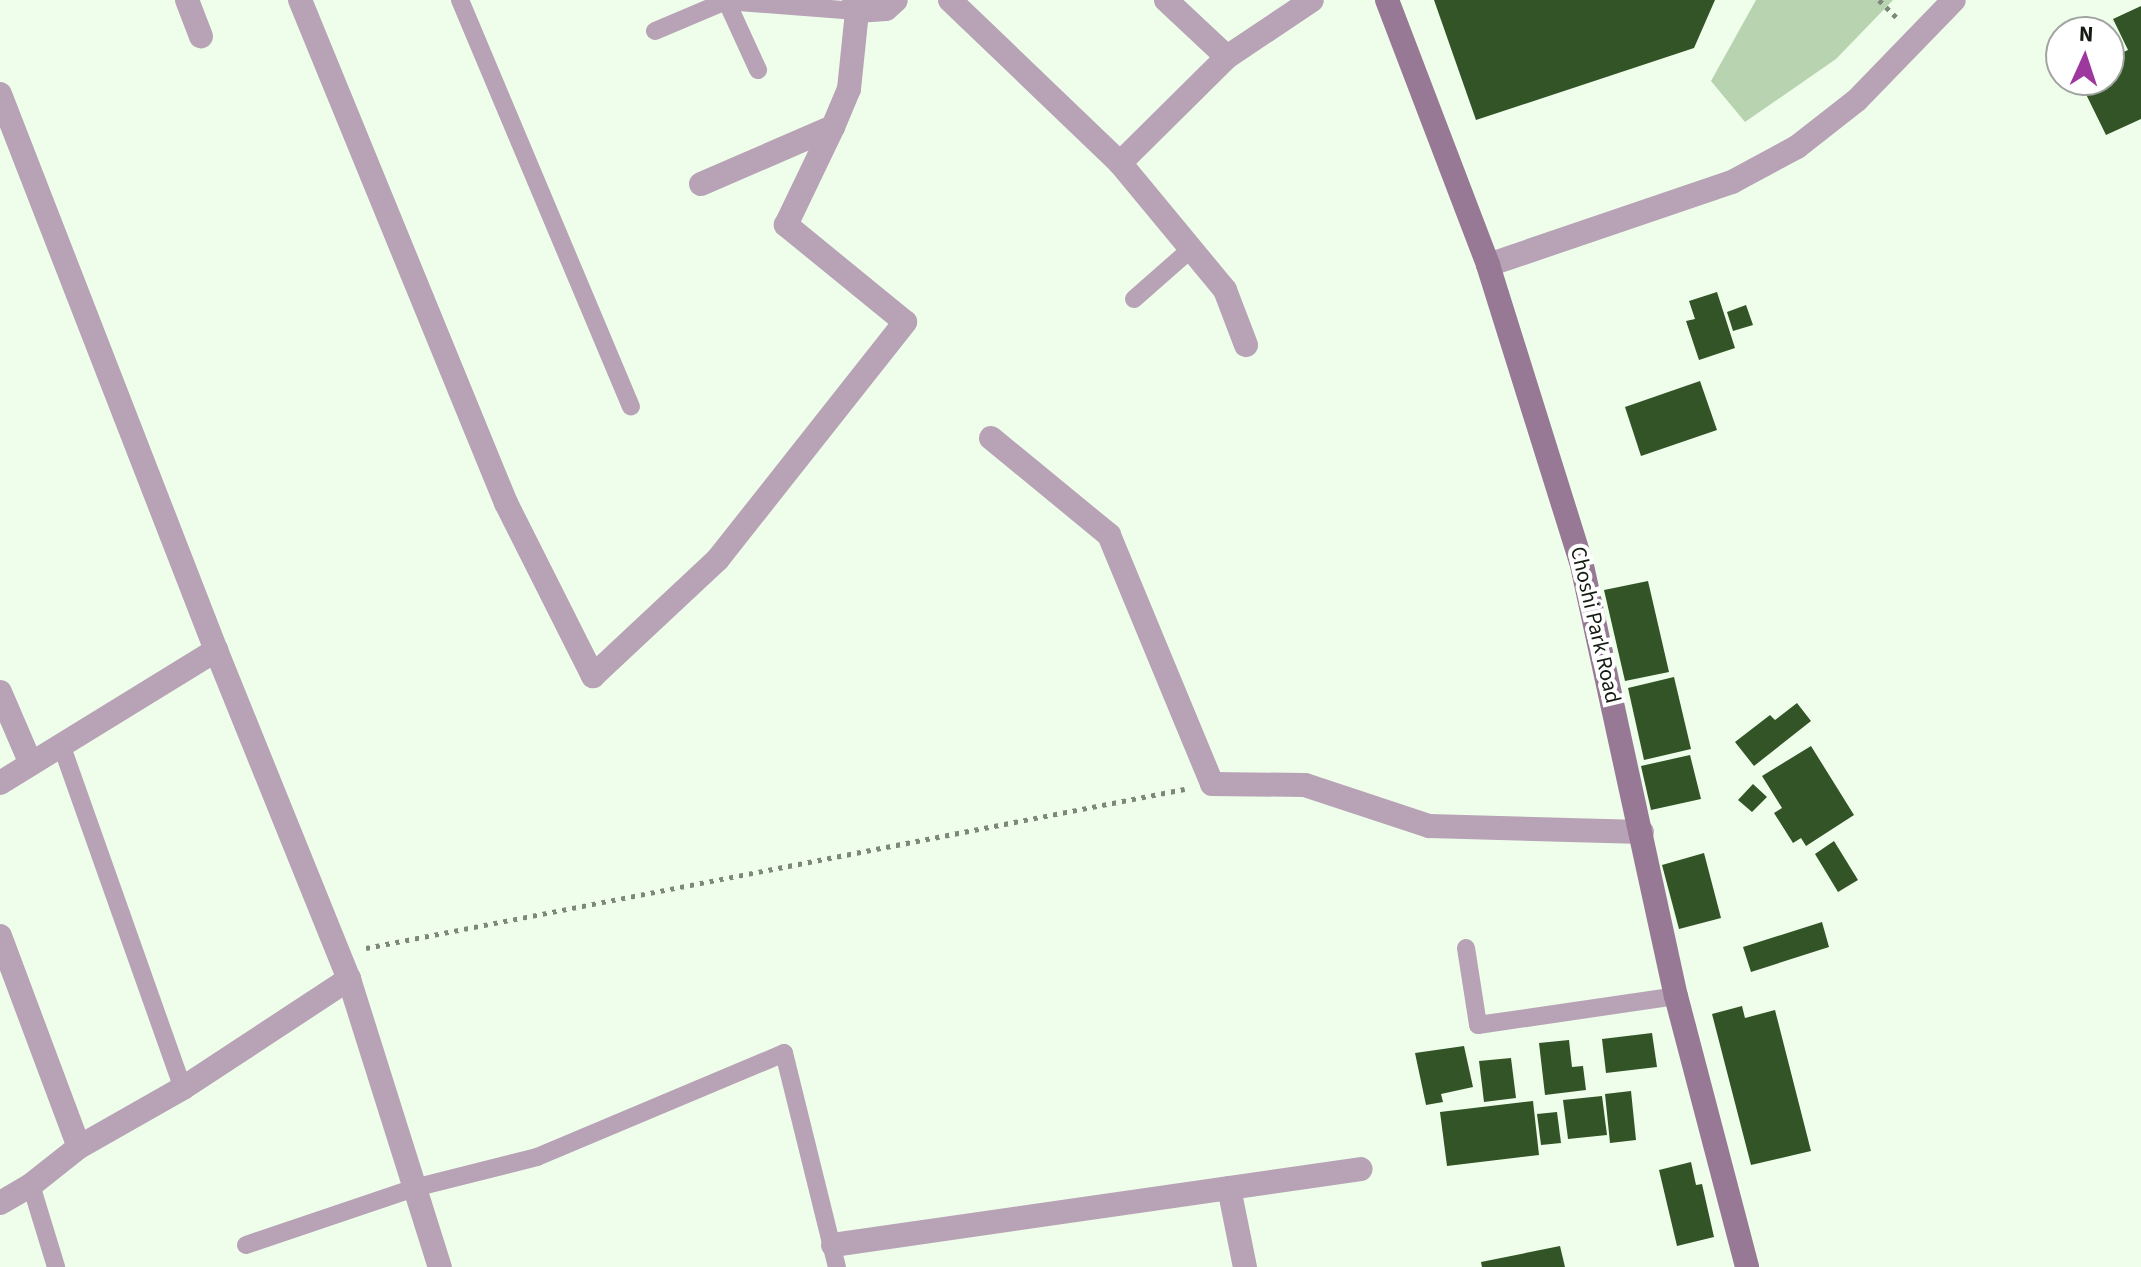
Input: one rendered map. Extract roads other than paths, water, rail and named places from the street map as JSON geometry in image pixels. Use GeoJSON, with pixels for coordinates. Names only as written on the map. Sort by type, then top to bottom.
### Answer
{"type":"FeatureCollection","features":[{"type":"Feature","properties":{"kind":"main road","name":"Choshi Park Road"},"geometry":{"type":"LineString","coordinates":[[1387,0],[1488,265],[1581,561],[1676,996],[1747,1267]]}},
{"type":"Feature","properties":{"kind":"street"},"geometry":{"type":"LineString","coordinates":[[187,0],[201,36]]}},
{"type":"Feature","properties":{"kind":"street"},"geometry":{"type":"LineString","coordinates":[[300,0],[506,503],[593,676],[718,559],[905,322],[786,225],[849,89],[856,6],[886,9],[896,0]]}},
{"type":"Feature","properties":{"kind":"street"},"geometry":{"type":"LineString","coordinates":[[950,0],[1120,163],[1225,290],[1246,345]]}},
{"type":"Feature","properties":{"kind":"street"},"geometry":{"type":"LineString","coordinates":[[1166,0],[1227,57]]}},
{"type":"Feature","properties":{"kind":"street"},"geometry":{"type":"LineString","coordinates":[[1120,163],[1227,57],[1312,0]]}},
{"type":"Feature","properties":{"kind":"street"},"geometry":{"type":"LineString","coordinates":[[1488,265],[1732,182],[1797,147],[1857,100],[1954,0]]}},
{"type":"Feature","properties":{"kind":"street"},"geometry":{"type":"LineString","coordinates":[[0,94],[216,650],[349,979],[440,1267]]}},
{"type":"Feature","properties":{"kind":"street"},"geometry":{"type":"LineString","coordinates":[[701,184],[833,127]]}},
{"type":"Feature","properties":{"kind":"street"},"geometry":{"type":"LineString","coordinates":[[991,438],[1109,535],[1212,784],[1305,785],[1429,826],[1642,832]]}},
{"type":"Feature","properties":{"kind":"street"},"geometry":{"type":"LineString","coordinates":[[0,783],[216,650]]}},
{"type":"Feature","properties":{"kind":"street"},"geometry":{"type":"LineString","coordinates":[[0,692],[31,764]]}},
{"type":"Feature","properties":{"kind":"street"},"geometry":{"type":"LineString","coordinates":[[0,936],[79,1147]]}},
{"type":"Feature","properties":{"kind":"street"},"geometry":{"type":"LineString","coordinates":[[0,1203],[31,1185],[79,1147],[183,1088],[349,979]]}},
{"type":"Feature","properties":{"kind":"street"},"geometry":{"type":"LineString","coordinates":[[835,1256],[1229,1188],[1361,1169]]}},
{"type":"Feature","properties":{"kind":"street"},"geometry":{"type":"LineString","coordinates":[[1229,1188],[1245,1267]]}},
{"type":"Feature","properties":{"kind":"lane"},"geometry":{"type":"LineString","coordinates":[[460,0],[631,407]]}},
{"type":"Feature","properties":{"kind":"lane"},"geometry":{"type":"LineString","coordinates":[[726,0],[758,70]]}},
{"type":"Feature","properties":{"kind":"lane"},"geometry":{"type":"LineString","coordinates":[[655,31],[726,0],[856,6]]}},
{"type":"Feature","properties":{"kind":"lane"},"geometry":{"type":"LineString","coordinates":[[1134,299],[1191,249]]}},
{"type":"Feature","properties":{"kind":"lane"},"geometry":{"type":"LineString","coordinates":[[62,747],[183,1088]]}},
{"type":"Feature","properties":{"kind":"lane"},"geometry":{"type":"LineString","coordinates":[[1466,948],[1478,1025],[1676,996]]}},
{"type":"Feature","properties":{"kind":"lane"},"geometry":{"type":"LineString","coordinates":[[246,1245],[414,1188],[537,1157],[784,1053],[835,1256]]}},
{"type":"Feature","properties":{"kind":"lane"},"geometry":{"type":"LineString","coordinates":[[31,1185],[56,1267]]}}]}
